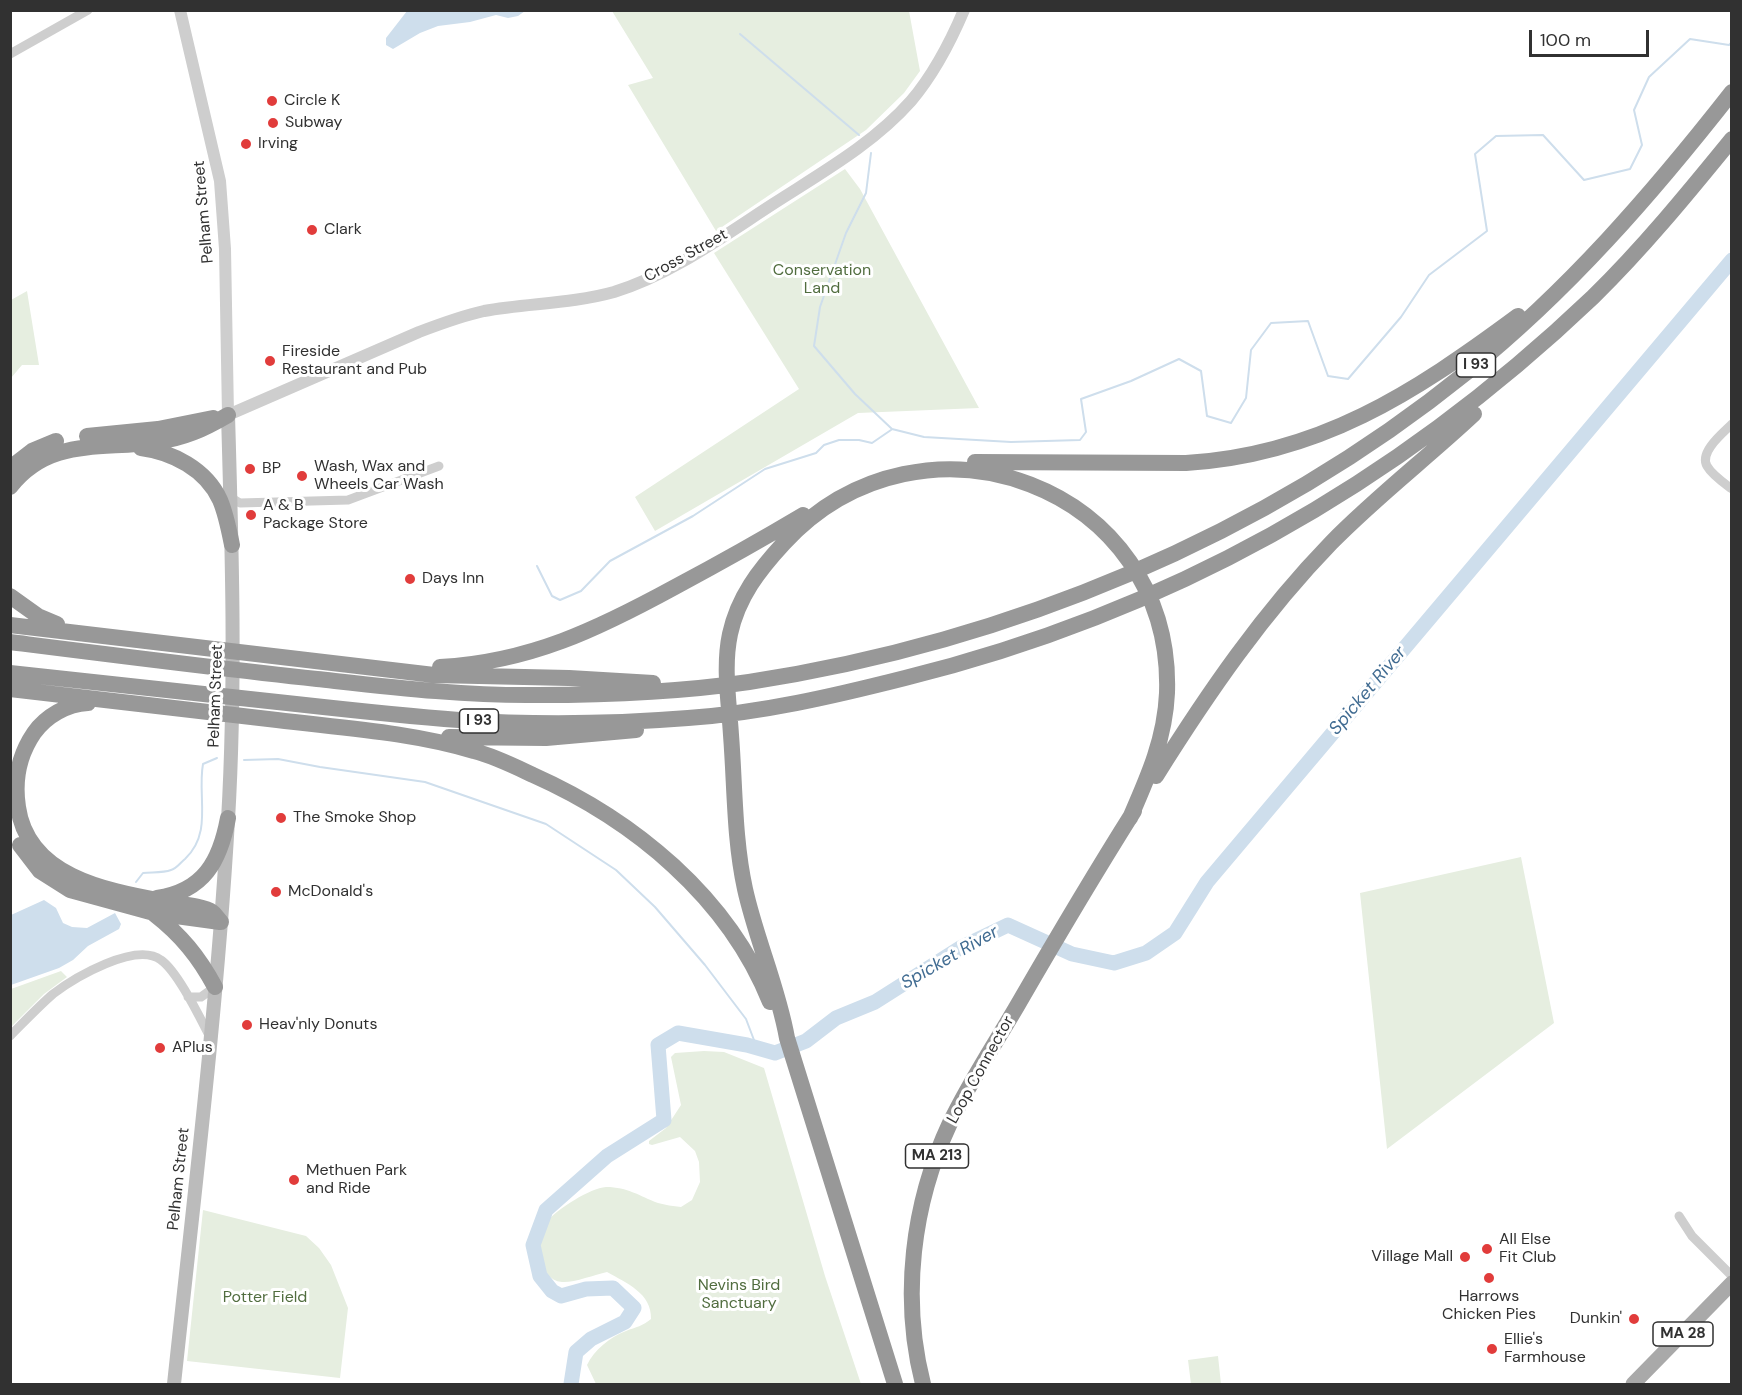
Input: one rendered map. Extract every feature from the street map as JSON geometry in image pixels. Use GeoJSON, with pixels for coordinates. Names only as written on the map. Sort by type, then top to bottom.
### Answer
{"type":"FeatureCollection","features":[{"type":"Feature","properties":{"kind":"highway","name":"I 93"},"geometry":{"type":"LineString","coordinates":[[10,642],[208,667],[403,688],[505,695],[620,693],[753,681],[844,664],[906,649],[1016,617],[1159,561],[1237,522],[1310,481],[1391,429],[1474,366],[1586,265],[1650,193],[1731,93]]}},
{"type":"Feature","properties":{"kind":"highway","name":"I 93"},"geometry":{"type":"LineString","coordinates":[[10,673],[462,720],[546,723],[705,717],[754,710],[871,687],[941,669],[1032,641],[1171,586],[1287,526],[1384,468],[1501,379],[1596,294],[1676,208],[1731,139]]}},
{"type":"Feature","properties":{"kind":"highway"},"geometry":{"type":"LineString","coordinates":[[360,667],[453,667],[494,660],[557,644],[619,617],[803,515],[887,477],[967,463],[1209,462],[1257,454],[1301,442],[1364,417],[1438,373],[1586,265]]}},
{"type":"Feature","properties":{"kind":"highway"},"geometry":{"type":"LineString","coordinates":[[1130,818],[1210,692],[1238,652],[1290,588],[1370,505],[1548,345],[1596,294]]}},
{"type":"Feature","properties":{"kind":"highway"},"geometry":{"type":"LineString","coordinates":[[10,487],[30,467],[60,451],[82,447],[158,442],[199,432],[228,415]]}},
{"type":"Feature","properties":{"kind":"highway"},"geometry":{"type":"LineString","coordinates":[[10,468],[32,451],[58,440],[158,429],[228,415]]}},
{"type":"Feature","properties":{"kind":"highway"},"geometry":{"type":"LineString","coordinates":[[122,446],[156,451],[183,462],[196,471],[212,486],[221,501],[232,545]]}},
{"type":"Feature","properties":{"kind":"highway"},"geometry":{"type":"LineString","coordinates":[[928,469],[965,469],[990,473],[1026,482],[1052,494],[1072,506],[1099,528],[1121,552],[1140,580],[1152,606],[1160,632],[1166,665],[1167,692],[1157,753],[1130,818]]}},
{"type":"Feature","properties":{"kind":"highway"},"geometry":{"type":"LineString","coordinates":[[841,497],[800,527],[756,576],[737,610],[728,648],[727,670],[742,870],[752,914],[795,1062],[895,1384]]}},
{"type":"Feature","properties":{"kind":"highway"},"geometry":{"type":"LineString","coordinates":[[10,596],[45,620],[90,633]]}},
{"type":"Feature","properties":{"kind":"highway"},"geometry":{"type":"LineString","coordinates":[[10,625],[452,677],[569,678],[702,687]]}},
{"type":"Feature","properties":{"kind":"highway"},"geometry":{"type":"LineString","coordinates":[[10,689],[400,735],[508,740],[629,732],[705,717]]}},
{"type":"Feature","properties":{"kind":"highway"},"geometry":{"type":"LineString","coordinates":[[146,705],[82,704],[70,706],[47,719],[37,728],[24,751],[17,775],[18,812],[26,835],[40,855],[81,881],[152,906],[209,922],[221,922]]}},
{"type":"Feature","properties":{"kind":"highway"},"geometry":{"type":"LineString","coordinates":[[400,735],[475,751],[520,768],[584,800],[639,836],[670,861],[726,927],[755,971],[788,1038]]}},
{"type":"Feature","properties":{"kind":"highway"},"geometry":{"type":"LineString","coordinates":[[10,825],[20,846],[34,864],[59,885],[82,895],[152,906],[203,878],[221,850],[228,818]]}},
{"type":"Feature","properties":{"kind":"highway","name":"Loop Connector"},"geometry":{"type":"LineString","coordinates":[[923,1384],[915,1339],[912,1298],[916,1237],[934,1164],[951,1123],[1053,945],[1130,818]]}},
{"type":"Feature","properties":{"kind":"highway"},"geometry":{"type":"LineString","coordinates":[[152,906],[189,946],[215,987]]}},
{"type":"Feature","properties":{"kind":"main road","name":"Pelham Street"},"geometry":{"type":"LineString","coordinates":[[174,1384],[215,987],[228,818],[234,627],[228,415]]}},
{"type":"Feature","properties":{"kind":"main road","name":"MA 28"},"geometry":{"type":"LineString","coordinates":[[1633,1384],[1731,1282]]}},
{"type":"Feature","properties":{"kind":"street"},"geometry":{"type":"LineString","coordinates":[[10,54],[88,10]]}},
{"type":"Feature","properties":{"kind":"street","name":"Pelham Street"},"geometry":{"type":"LineString","coordinates":[[180,10],[220,181],[225,249],[228,415]]}},
{"type":"Feature","properties":{"kind":"street","name":"Cross Street"},"geometry":{"type":"LineString","coordinates":[[228,415],[451,320],[483,312],[568,302],[612,292],[646,280],[679,264],[851,154],[887,125],[912,99],[930,75],[949,44],[964,10]]}},
{"type":"Feature","properties":{"kind":"street"},"geometry":{"type":"LineString","coordinates":[[1731,424],[1708,450],[1705,459],[1707,466],[1731,489]]}},
{"type":"Feature","properties":{"kind":"street"},"geometry":{"type":"LineString","coordinates":[[230,497],[240,503],[348,500],[439,466]]}},
{"type":"Feature","properties":{"kind":"street"},"geometry":{"type":"LineString","coordinates":[[10,1036],[39,1007],[65,986],[101,966],[132,956],[150,955],[163,961],[188,997],[210,1037]]}},
{"type":"Feature","properties":{"kind":"street"},"geometry":{"type":"LineString","coordinates":[[188,997],[201,997],[215,987]]}},
{"type":"Feature","properties":{"kind":"street"},"geometry":{"type":"LineString","coordinates":[[1679,1216],[1692,1236],[1731,1276]]}},
{"type":"Feature","properties":{"kind":"green space"},"geometry":{"type":"Polygon","coordinates":[[[612,11],[909,11],[920,71],[904,93],[866,130],[716,231],[628,85],[653,78],[612,11]]]}},
{"type":"Feature","properties":{"kind":"green space","name":"Conservation Land"},"geometry":{"type":"Polygon","coordinates":[[[845,169],[860,189],[979,408],[858,413],[655,531],[635,497],[799,389],[714,253],[845,169]]]}},
{"type":"Feature","properties":{"kind":"green space"},"geometry":{"type":"Polygon","coordinates":[[[27,291],[39,365],[22,365],[11,378],[11,300],[27,291]]]}},
{"type":"Feature","properties":{"kind":"green space"},"geometry":{"type":"Polygon","coordinates":[[[1521,857],[1554,1023],[1387,1149],[1360,893],[1521,857]]]}},
{"type":"Feature","properties":{"kind":"green space"},"geometry":{"type":"Polygon","coordinates":[[[61,971],[67,977],[44,994],[11,1027],[11,989],[61,971]]]}},
{"type":"Feature","properties":{"kind":"green space","name":"Nevins Bird Sanctuary"},"geometry":{"type":"Polygon","coordinates":[[[724,1052],[764,1068],[825,1276],[861,1384],[596,1384],[587,1365],[598,1349],[608,1340],[651,1319],[650,1310],[643,1296],[630,1285],[607,1272],[562,1282],[547,1274],[539,1246],[543,1228],[552,1216],[566,1205],[599,1188],[614,1187],[627,1190],[658,1203],[672,1206],[681,1207],[692,1200],[700,1182],[699,1162],[695,1151],[680,1137],[652,1145],[649,1141],[666,1128],[681,1105],[671,1057],[675,1053],[724,1052]]]}},
{"type":"Feature","properties":{"kind":"green space","name":"Potter Field"},"geometry":{"type":"Polygon","coordinates":[[[203,1210],[306,1236],[319,1248],[331,1265],[348,1308],[340,1378],[187,1361],[203,1210]]]}},
{"type":"Feature","properties":{"kind":"green space"},"geometry":{"type":"Polygon","coordinates":[[[1218,1356],[1221,1384],[1191,1384],[1188,1360],[1218,1356]]]}},
{"type":"Feature","properties":{"kind":"water"},"geometry":{"type":"Polygon","coordinates":[[[408,10],[525,11],[518,16],[508,18],[496,15],[470,22],[438,26],[420,33],[393,49],[386,45],[386,38],[408,10]]]}},
{"type":"Feature","properties":{"kind":"water"},"geometry":{"type":"Polygon","coordinates":[[[44,900],[56,908],[63,923],[72,927],[87,928],[115,913],[121,924],[119,929],[88,946],[73,960],[59,968],[11,985],[11,915],[44,900]]]}},
{"type":"Feature","properties":{"kind":"waterway"},"geometry":{"type":"LineString","coordinates":[[740,34],[859,135]]}},
{"type":"Feature","properties":{"kind":"waterway"},"geometry":{"type":"LineString","coordinates":[[871,153],[866,193],[846,233],[820,307],[814,346],[855,394],[892,429],[924,437],[1011,442],[1080,440],[1086,432],[1081,399],[1131,381],[1179,359],[1201,371],[1207,416],[1231,423],[1246,398],[1251,350],[1271,323],[1308,321],[1328,376],[1348,379],[1401,317],[1429,275],[1487,231],[1475,154],[1496,136],[1543,135],[1584,180],[1630,169],[1642,145],[1634,110],[1649,77],[1690,39],[1729,45],[1732,42]]}},
{"type":"Feature","properties":{"kind":"waterway","name":"Spicket River"},"geometry":{"type":"LineString","coordinates":[[571,1384],[576,1352],[591,1339],[625,1322],[634,1308],[613,1288],[586,1289],[561,1296],[552,1291],[540,1276],[533,1245],[546,1210],[607,1156],[664,1120],[658,1045],[678,1033],[747,1045],[775,1053],[806,1041],[836,1018],[875,1002],[960,948],[1008,925],[1072,954],[1114,963],[1146,953],[1175,933],[1207,882],[1732,260]]}},
{"type":"Feature","properties":{"kind":"waterway"},"geometry":{"type":"LineString","coordinates":[[537,566],[552,596],[560,600],[581,591],[610,561],[693,516],[765,469],[816,453],[824,445],[839,440],[859,440],[872,443],[891,430]]}},
{"type":"Feature","properties":{"kind":"waterway"},"geometry":{"type":"LineString","coordinates":[[136,882],[143,873],[165,872],[177,867],[194,849],[201,826],[203,764],[217,758]]}},
{"type":"Feature","properties":{"kind":"waterway"},"geometry":{"type":"LineString","coordinates":[[244,760],[278,759],[425,782],[546,824],[616,870],[655,907],[705,965],[746,1019],[757,1048]]}},
{"type":"Feature","properties":{"kind":"place","name":"Circle K"},"geometry":{"type":"Point","coordinates":[272,101]}},
{"type":"Feature","properties":{"kind":"place","name":"Subway"},"geometry":{"type":"Point","coordinates":[273,123]}},
{"type":"Feature","properties":{"kind":"place","name":"Irving"},"geometry":{"type":"Point","coordinates":[246,144]}},
{"type":"Feature","properties":{"kind":"place","name":"Clark"},"geometry":{"type":"Point","coordinates":[312,230]}},
{"type":"Feature","properties":{"kind":"place","name":"Fireside Restaurant and Pub"},"geometry":{"type":"Point","coordinates":[270,361]}},
{"type":"Feature","properties":{"kind":"place","name":"BP"},"geometry":{"type":"Point","coordinates":[250,469]}},
{"type":"Feature","properties":{"kind":"place","name":"Wash, Wax and Wheels Car Wash"},"geometry":{"type":"Point","coordinates":[302,476]}},
{"type":"Feature","properties":{"kind":"place","name":"A & B Package Store"},"geometry":{"type":"Point","coordinates":[251,515]}},
{"type":"Feature","properties":{"kind":"place","name":"Days Inn"},"geometry":{"type":"Point","coordinates":[410,579]}},
{"type":"Feature","properties":{"kind":"place","name":"The Smoke Shop"},"geometry":{"type":"Point","coordinates":[281,818]}},
{"type":"Feature","properties":{"kind":"place","name":"McDonald's"},"geometry":{"type":"Point","coordinates":[276,892]}},
{"type":"Feature","properties":{"kind":"place","name":"Heav'nly Donuts"},"geometry":{"type":"Point","coordinates":[247,1025]}},
{"type":"Feature","properties":{"kind":"place","name":"APlus"},"geometry":{"type":"Point","coordinates":[160,1048]}},
{"type":"Feature","properties":{"kind":"place","name":"Methuen Park and Ride"},"geometry":{"type":"Point","coordinates":[294,1180]}},
{"type":"Feature","properties":{"kind":"place","name":"All Else Fit Club"},"geometry":{"type":"Point","coordinates":[1487,1249]}},
{"type":"Feature","properties":{"kind":"place","name":"Village Mall"},"geometry":{"type":"Point","coordinates":[1465,1257]}},
{"type":"Feature","properties":{"kind":"place","name":"Harrows Chicken Pies"},"geometry":{"type":"Point","coordinates":[1489,1278]}},
{"type":"Feature","properties":{"kind":"place","name":"Dunkin'"},"geometry":{"type":"Point","coordinates":[1634,1319]}},
{"type":"Feature","properties":{"kind":"place","name":"Ellie's Farmhouse"},"geometry":{"type":"Point","coordinates":[1492,1349]}}]}
